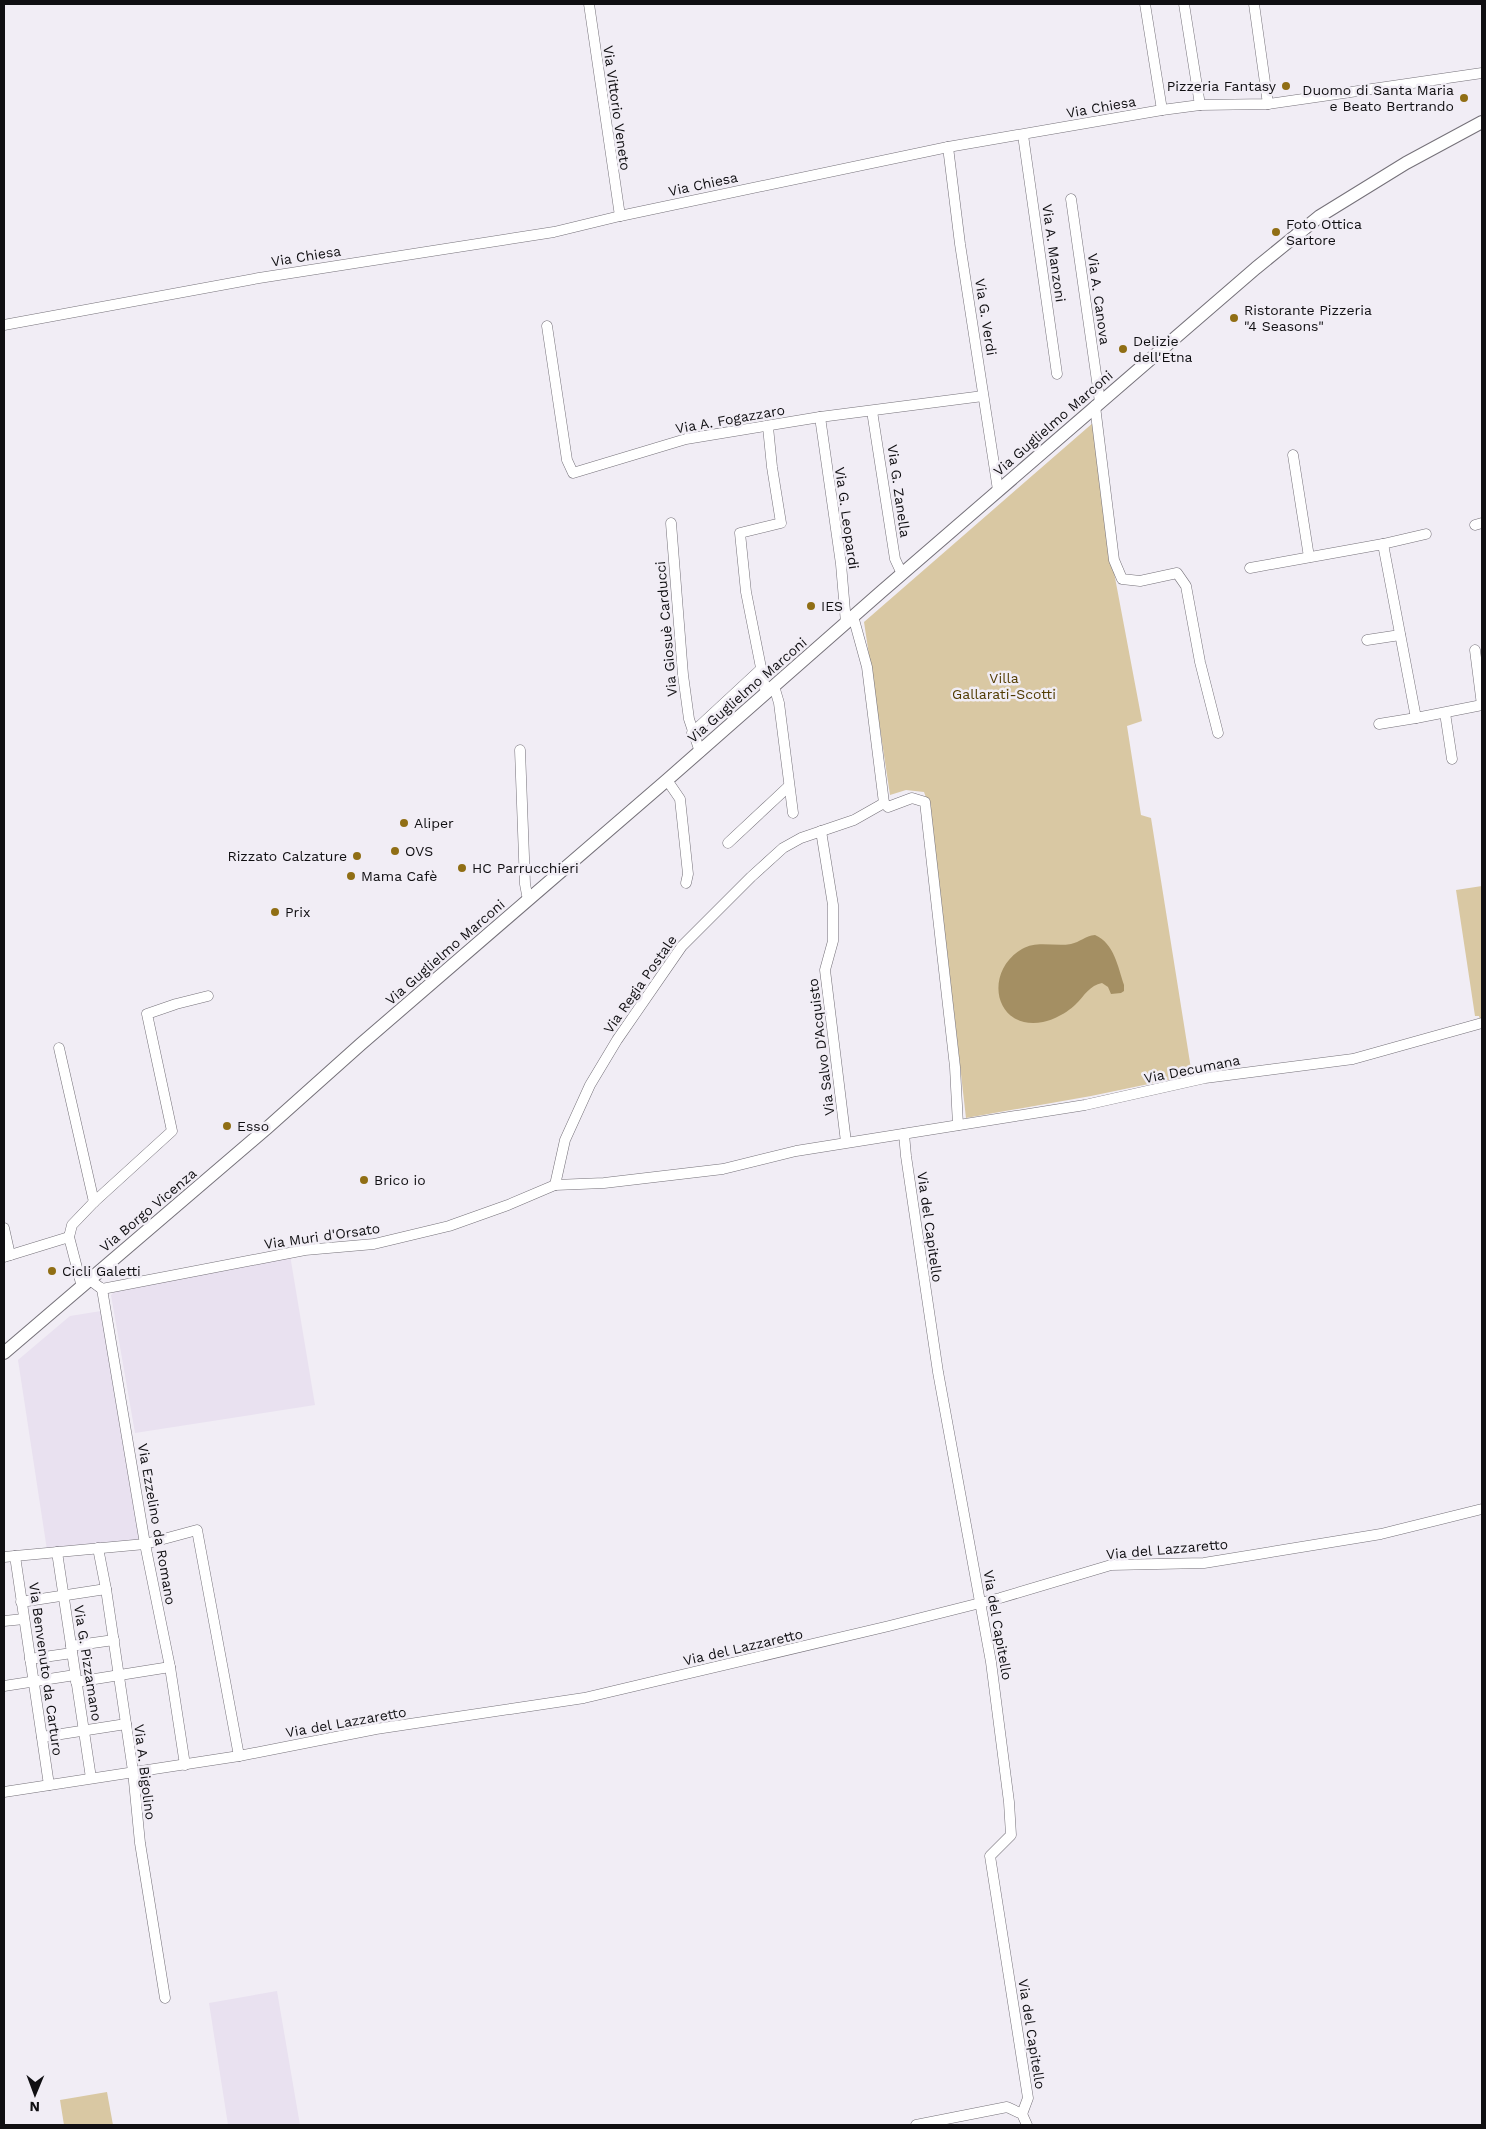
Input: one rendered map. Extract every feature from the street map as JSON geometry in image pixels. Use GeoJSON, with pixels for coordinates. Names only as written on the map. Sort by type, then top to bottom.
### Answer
{"type":"FeatureCollection","features":[{"type":"Feature","properties":{"kind":"street","name":"Via Vittorio Veneto"},"geometry":{"type":"LineString","coordinates":[[589,4],[620,216]]}},
{"type":"Feature","properties":{"kind":"street"},"geometry":{"type":"LineString","coordinates":[[1145,4],[1162,110]]}},
{"type":"Feature","properties":{"kind":"street"},"geometry":{"type":"LineString","coordinates":[[1184,4],[1200,105]]}},
{"type":"Feature","properties":{"kind":"street"},"geometry":{"type":"LineString","coordinates":[[1254,4],[1268,104]]}},
{"type":"Feature","properties":{"kind":"street","name":"Via Chiesa"},"geometry":{"type":"LineString","coordinates":[[4,325],[259,278],[554,232],[620,216],[948,147],[1162,110],[1200,105],[1268,104],[1482,73]]}},
{"type":"Feature","properties":{"kind":"street","name":"Via Guglielmo Marconi"},"geometry":{"type":"LineString","coordinates":[[266,1128],[700,752],[998,490],[1256,268],[1320,216],[1406,163],[1482,122]]}},
{"type":"Feature","properties":{"kind":"street","name":"Via A. Manzoni"},"geometry":{"type":"LineString","coordinates":[[1023,135],[1057,374]]}},
{"type":"Feature","properties":{"kind":"street","name":"Via G. Verdi"},"geometry":{"type":"LineString","coordinates":[[948,147],[952,186],[998,490]]}},
{"type":"Feature","properties":{"kind":"street","name":"Via A. Canova"},"geometry":{"type":"LineString","coordinates":[[1071,200],[1098,404],[1114,560],[1122,579],[1140,581],[1177,573],[1186,586],[1199,654],[1218,733]]}},
{"type":"Feature","properties":{"kind":"street","name":"Via A. Fogazzaro"},"geometry":{"type":"LineString","coordinates":[[547,326],[567,460],[573,473],[686,438],[768,427],[820,417],[983,396]]}},
{"type":"Feature","properties":{"kind":"street","name":"Via G. Zanella"},"geometry":{"type":"LineString","coordinates":[[872,411],[894,552],[902,574]]}},
{"type":"Feature","properties":{"kind":"street","name":"Via G. Leopardi"},"geometry":{"type":"LineString","coordinates":[[820,417],[849,620]]}},
{"type":"Feature","properties":{"kind":"street"},"geometry":{"type":"LineString","coordinates":[[768,427],[781,523],[740,533],[746,592],[760,670],[779,703],[793,813]]}},
{"type":"Feature","properties":{"kind":"street"},"geometry":{"type":"LineString","coordinates":[[1293,455],[1309,557]]}},
{"type":"Feature","properties":{"kind":"street","name":"Via Giosuè Carducci"},"geometry":{"type":"LineString","coordinates":[[670,523],[682,666],[692,732],[700,752]]}},
{"type":"Feature","properties":{"kind":"street"},"geometry":{"type":"LineString","coordinates":[[1250,568],[1383,544],[1426,534]]}},
{"type":"Feature","properties":{"kind":"street"},"geometry":{"type":"LineString","coordinates":[[1383,544],[1416,718]]}},
{"type":"Feature","properties":{"kind":"street"},"geometry":{"type":"LineString","coordinates":[[849,620],[867,666],[884,802]]}},
{"type":"Feature","properties":{"kind":"street"},"geometry":{"type":"LineString","coordinates":[[1367,640],[1400,635]]}},
{"type":"Feature","properties":{"kind":"street"},"geometry":{"type":"LineString","coordinates":[[1380,724],[1480,706],[1475,650]]}},
{"type":"Feature","properties":{"kind":"street"},"geometry":{"type":"LineString","coordinates":[[692,732],[760,670]]}},
{"type":"Feature","properties":{"kind":"street"},"geometry":{"type":"LineString","coordinates":[[1444,713],[1452,759]]}},
{"type":"Feature","properties":{"kind":"street"},"geometry":{"type":"LineString","coordinates":[[520,750],[524,884],[528,900]]}},
{"type":"Feature","properties":{"kind":"street"},"geometry":{"type":"LineString","coordinates":[[667,780],[680,800],[688,874],[686,883]]}},
{"type":"Feature","properties":{"kind":"street"},"geometry":{"type":"LineString","coordinates":[[728,843],[790,786]]}},
{"type":"Feature","properties":{"kind":"street","name":"Via Regia Postale"},"geometry":{"type":"LineString","coordinates":[[555,1185],[565,1140],[590,1085],[617,1040],[682,946],[751,877],[784,848],[801,838],[854,820],[884,802],[888,807],[912,798],[926,802],[955,1067],[958,1125]]}},
{"type":"Feature","properties":{"kind":"street","name":"Via Salvo D'Acquisto"},"geometry":{"type":"LineString","coordinates":[[821,831],[833,905],[833,941],[825,970],[846,1142]]}},
{"type":"Feature","properties":{"kind":"street"},"geometry":{"type":"LineString","coordinates":[[102,1289],[86,1284],[69,1237],[72,1225],[94,1202],[172,1131],[147,1014],[208,996]]}},
{"type":"Feature","properties":{"kind":"street","name":"Via Decumana"},"geometry":{"type":"LineString","coordinates":[[555,1185],[604,1183],[723,1169],[796,1151],[846,1142],[1085,1105],[1205,1078],[1353,1059],[1482,1023]]}},
{"type":"Feature","properties":{"kind":"street"},"geometry":{"type":"LineString","coordinates":[[59,1048],[94,1202]]}},
{"type":"Feature","properties":{"kind":"street","name":"Via Borgo Vicenza"},"geometry":{"type":"LineString","coordinates":[[4,1353],[266,1128]]}},
{"type":"Feature","properties":{"kind":"street","name":"Via del Capitello"},"geometry":{"type":"LineString","coordinates":[[904,1134],[914,1221],[938,1372],[991,1662],[1009,1802],[1011,1835],[990,1856],[1027,2088],[1028,2098],[1022,2114]]}},
{"type":"Feature","properties":{"kind":"street","name":"Via Muri d'Orsato"},"geometry":{"type":"LineString","coordinates":[[102,1289],[305,1250],[374,1244],[449,1226],[508,1205],[555,1185]]}},
{"type":"Feature","properties":{"kind":"street"},"geometry":{"type":"LineString","coordinates":[[4,1228],[7,1256],[69,1237]]}},
{"type":"Feature","properties":{"kind":"street","name":"Via Ezzelino da Romano"},"geometry":{"type":"LineString","coordinates":[[102,1289],[145,1544],[170,1666],[185,1765]]}},
{"type":"Feature","properties":{"kind":"street","name":"Via del Lazzaretto"},"geometry":{"type":"LineString","coordinates":[[4,1792],[133,1771],[185,1765],[376,1729],[584,1698],[981,1603],[1111,1565],[1204,1562],[1381,1534],[1482,1509]]}},
{"type":"Feature","properties":{"kind":"street"},"geometry":{"type":"LineString","coordinates":[[4,1557],[145,1544],[197,1530],[238,1756]]}},
{"type":"Feature","properties":{"kind":"street","name":"Via A. Bigolino"},"geometry":{"type":"LineString","coordinates":[[98,1548],[114,1640],[133,1771],[140,1843],[165,1998]]}},
{"type":"Feature","properties":{"kind":"street","name":"Via G. Pizzamano"},"geometry":{"type":"LineString","coordinates":[[57,1552],[91,1778]]}},
{"type":"Feature","properties":{"kind":"street","name":"Via Benvenuto da Carturo"},"geometry":{"type":"LineString","coordinates":[[15,1556],[49,1785]]}},
{"type":"Feature","properties":{"kind":"street"},"geometry":{"type":"LineString","coordinates":[[21,1602],[106,1589]]}},
{"type":"Feature","properties":{"kind":"street"},"geometry":{"type":"LineString","coordinates":[[4,1621],[24,1619]]}},
{"type":"Feature","properties":{"kind":"street"},"geometry":{"type":"LineString","coordinates":[[30,1659],[114,1640]]}},
{"type":"Feature","properties":{"kind":"street"},"geometry":{"type":"LineString","coordinates":[[4,1686],[118,1675],[170,1666]]}},
{"type":"Feature","properties":{"kind":"street"},"geometry":{"type":"LineString","coordinates":[[42,1737],[126,1724]]}},
{"type":"Feature","properties":{"kind":"street"},"geometry":{"type":"LineString","coordinates":[[916,2125],[1007,2107],[1022,2114],[1027,2125]]}},
{"type":"Feature","properties":{"kind":"shaded area"},"geometry":{"type":"Polygon","coordinates":[[[1095,935],[1107,944],[1111,950],[1120,971],[1124,991],[1111,994],[1108,987],[1102,983],[1098,984],[1091,988],[1069,1010],[1056,1018],[1043,1022],[1026,1022],[1014,1018],[1005,1009],[1000,997],[999,985],[1002,971],[1010,959],[1022,949],[1040,944],[1071,944],[1095,935]]]}},
{"type":"Feature","properties":{"kind":"shaded area"},"geometry":{"type":"Polygon","coordinates":[[[290,1255],[315,1405],[135,1433],[111,1295],[118,1289],[290,1255]]]}},
{"type":"Feature","properties":{"kind":"shaded area"},"geometry":{"type":"Polygon","coordinates":[[[101,1311],[142,1540],[47,1550],[18,1360],[70,1316],[101,1311]]]}},
{"type":"Feature","properties":{"kind":"shaded area"},"geometry":{"type":"Polygon","coordinates":[[[277,1991],[300,2125],[228,2125],[209,2003],[277,1991]]]}},
{"type":"Feature","properties":{"kind":"green space","name":"Villa Gallarati-Scotti"},"geometry":{"type":"Polygon","coordinates":[[[1094,422],[1113,567],[1142,721],[1127,726],[1141,815],[1151,818],[1192,1075],[1091,1096],[966,1118],[931,811],[924,792],[906,790],[890,795],[864,622],[1094,422]]]}},
{"type":"Feature","properties":{"kind":"green space"},"geometry":{"type":"Polygon","coordinates":[[[1482,886],[1482,1021],[1480,1021],[1479,1016],[1475,1016],[1456,890],[1482,886]]]}},
{"type":"Feature","properties":{"kind":"green space"},"geometry":{"type":"Polygon","coordinates":[[[107,2092],[113,2125],[64,2125],[60,2100],[107,2092]]]}},
{"type":"Feature","properties":{"kind":"place","name":"Pizzeria Fantasy"},"geometry":{"type":"Point","coordinates":[1286,86]}},
{"type":"Feature","properties":{"kind":"place","name":"Duomo di Santa Maria e Beato Bertrando"},"geometry":{"type":"Point","coordinates":[1464,98]}},
{"type":"Feature","properties":{"kind":"place","name":"Foto Ottica Sartore"},"geometry":{"type":"Point","coordinates":[1276,232]}},
{"type":"Feature","properties":{"kind":"place","name":"Ristorante Pizzeria \"4 Seasons\""},"geometry":{"type":"Point","coordinates":[1234,318]}},
{"type":"Feature","properties":{"kind":"place","name":"Delizie dell'Etna"},"geometry":{"type":"Point","coordinates":[1123,349]}},
{"type":"Feature","properties":{"kind":"place","name":"IES"},"geometry":{"type":"Point","coordinates":[811,606]}},
{"type":"Feature","properties":{"kind":"place","name":"Aliper"},"geometry":{"type":"Point","coordinates":[404,823]}},
{"type":"Feature","properties":{"kind":"place","name":"OVS"},"geometry":{"type":"Point","coordinates":[395,851]}},
{"type":"Feature","properties":{"kind":"place","name":"Rizzato Calzature"},"geometry":{"type":"Point","coordinates":[357,856]}},
{"type":"Feature","properties":{"kind":"place","name":"HC Parrucchieri"},"geometry":{"type":"Point","coordinates":[462,868]}},
{"type":"Feature","properties":{"kind":"place","name":"Mama Cafè"},"geometry":{"type":"Point","coordinates":[351,876]}},
{"type":"Feature","properties":{"kind":"place","name":"Prix"},"geometry":{"type":"Point","coordinates":[275,912]}},
{"type":"Feature","properties":{"kind":"place","name":"Esso"},"geometry":{"type":"Point","coordinates":[227,1126]}},
{"type":"Feature","properties":{"kind":"place","name":"Brico io"},"geometry":{"type":"Point","coordinates":[364,1180]}},
{"type":"Feature","properties":{"kind":"place","name":"Cicli Galetti"},"geometry":{"type":"Point","coordinates":[52,1271]}}]}
